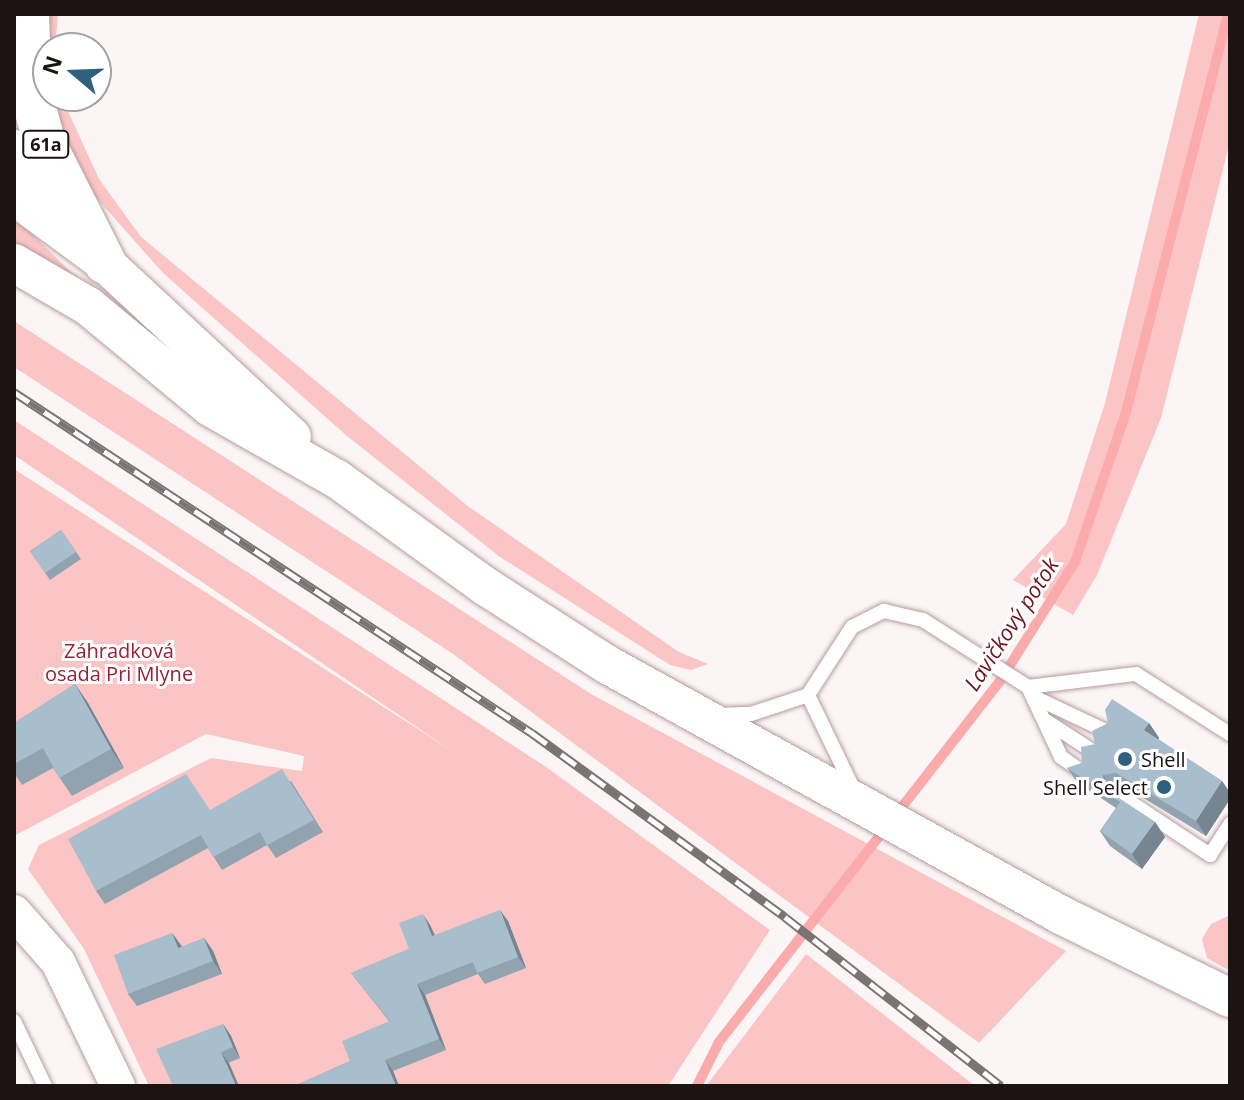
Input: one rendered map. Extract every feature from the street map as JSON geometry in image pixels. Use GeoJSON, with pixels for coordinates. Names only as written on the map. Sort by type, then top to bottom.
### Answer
{"type":"FeatureCollection","features":[{"type":"Feature","properties":{"kind":"main road","name":"61a"},"geometry":{"type":"LineString","coordinates":[[28,14],[31,94],[45,144],[105,263]]}},
{"type":"Feature","properties":{"kind":"main road"},"geometry":{"type":"LineString","coordinates":[[14,149],[105,263]]}},
{"type":"Feature","properties":{"kind":"main road"},"geometry":{"type":"LineString","coordinates":[[14,196],[105,263],[337,479]]}},
{"type":"Feature","properties":{"kind":"main road"},"geometry":{"type":"LineString","coordinates":[[14,263],[88,306],[210,407],[337,479],[497,594],[608,665],[860,800],[1061,915],[1230,998]]}},
{"type":"Feature","properties":{"kind":"street"},"geometry":{"type":"LineString","coordinates":[[14,912],[58,962],[118,1086]]}},
{"type":"Feature","properties":{"kind":"lane"},"geometry":{"type":"LineString","coordinates":[[700,716],[751,714],[808,695],[852,627],[884,611],[923,620],[1032,692],[1110,733]]}},
{"type":"Feature","properties":{"kind":"lane"},"geometry":{"type":"LineString","coordinates":[[1032,692],[1136,674],[1230,734]]}},
{"type":"Feature","properties":{"kind":"lane"},"geometry":{"type":"LineString","coordinates":[[1032,692],[1061,757],[1084,773]]}},
{"type":"Feature","properties":{"kind":"lane"},"geometry":{"type":"LineString","coordinates":[[808,695],[860,800]]}},
{"type":"Feature","properties":{"kind":"lane"},"geometry":{"type":"LineString","coordinates":[[1046,721],[1097,754]]}},
{"type":"Feature","properties":{"kind":"lane"},"geometry":{"type":"LineString","coordinates":[[1135,805],[1141,789]]}},
{"type":"Feature","properties":{"kind":"lane"},"geometry":{"type":"LineString","coordinates":[[1121,796],[1210,855],[1230,824]]}},
{"type":"Feature","properties":{"kind":"lane"},"geometry":{"type":"LineString","coordinates":[[14,1021],[45,1086]]}},
{"type":"Feature","properties":{"kind":"green space"},"geometry":{"type":"Polygon","coordinates":[[[42,14],[58,14],[56,32],[43,32],[42,14]]]}},
{"type":"Feature","properties":{"kind":"green space"},"geometry":{"type":"Polygon","coordinates":[[[1199,14],[1230,14],[1230,141],[1161,418],[1097,575],[1073,615],[1013,580],[1066,524],[1105,403],[1199,14]]]}},
{"type":"Feature","properties":{"kind":"green space"},"geometry":{"type":"Polygon","coordinates":[[[53,112],[68,112],[99,179],[141,237],[469,507],[679,652],[708,664],[691,670],[670,665],[500,557],[347,436],[163,273],[85,185],[53,112]]]}},
{"type":"Feature","properties":{"kind":"green space"},"geometry":{"type":"Polygon","coordinates":[[[14,218],[23,225],[88,289],[14,249],[14,218]]]}},
{"type":"Feature","properties":{"kind":"green space"},"geometry":{"type":"Polygon","coordinates":[[[14,321],[591,694],[1066,951],[979,1043],[453,654],[14,367],[14,321]]]}},
{"type":"Feature","properties":{"kind":"green space","name":"Záhradková osada Pri Mlyne"},"geometry":{"type":"Polygon","coordinates":[[[14,420],[549,769],[770,930],[668,1086],[149,1086],[84,949],[28,869],[39,845],[211,758],[302,771],[304,756],[206,734],[14,836],[14,469],[452,751],[14,455],[14,420]]]}},
{"type":"Feature","properties":{"kind":"green space"},"geometry":{"type":"Polygon","coordinates":[[[1230,915],[1230,971],[1207,958],[1202,939],[1211,924],[1230,915]]]}},
{"type":"Feature","properties":{"kind":"green space"},"geometry":{"type":"Polygon","coordinates":[[[806,954],[975,1086],[706,1086],[806,954]]]}},
{"type":"Feature","properties":{"kind":"building"},"geometry":{"type":"Polygon","coordinates":[[[61,530],[76,552],[45,573],[30,551],[61,530]]]}},
{"type":"Feature","properties":{"kind":"building"},"geometry":{"type":"Polygon","coordinates":[[[75,684],[111,749],[59,778],[43,748],[14,764],[14,723],[75,684]]]}},
{"type":"Feature","properties":{"kind":"building"},"geometry":{"type":"Polygon","coordinates":[[[1112,699],[1149,723],[1144,730],[1222,781],[1196,821],[1116,773],[1103,775],[1105,789],[1155,822],[1132,854],[1100,831],[1120,802],[1067,768],[1082,763],[1081,747],[1095,744],[1092,731],[1108,723],[1105,710],[1112,699]]]}},
{"type":"Feature","properties":{"kind":"building"},"geometry":{"type":"Polygon","coordinates":[[[282,769],[314,820],[267,845],[260,832],[213,857],[201,835],[96,891],[68,839],[186,774],[210,810],[282,769]]]}},
{"type":"Feature","properties":{"kind":"building"},"geometry":{"type":"Polygon","coordinates":[[[500,910],[518,957],[477,973],[473,962],[417,984],[439,1039],[385,1060],[396,1086],[294,1086],[350,1061],[342,1041],[390,1021],[351,973],[409,949],[399,923],[423,914],[432,936],[500,910]]]}},
{"type":"Feature","properties":{"kind":"building"},"geometry":{"type":"Polygon","coordinates":[[[172,933],[178,948],[204,938],[213,961],[128,994],[114,955],[172,933]]]}},
{"type":"Feature","properties":{"kind":"building"},"geometry":{"type":"Polygon","coordinates":[[[223,1024],[233,1047],[221,1052],[236,1086],[173,1086],[156,1049],[223,1024]]]}},
{"type":"Feature","properties":{"kind":"waterway","name":"Lavičkový potok"},"geometry":{"type":"LineString","coordinates":[[697,1086],[719,1042],[1000,681],[1075,562],[1126,412],[1228,14]]}},
{"type":"Feature","properties":{"kind":"railway"},"geometry":{"type":"LineString","coordinates":[[14,392],[532,733],[785,917],[1001,1086]]}},
{"type":"Feature","properties":{"kind":"place","name":"Shell"},"geometry":{"type":"Point","coordinates":[1125,759]}},
{"type":"Feature","properties":{"kind":"place","name":"Shell Select"},"geometry":{"type":"Point","coordinates":[1164,787]}}]}
